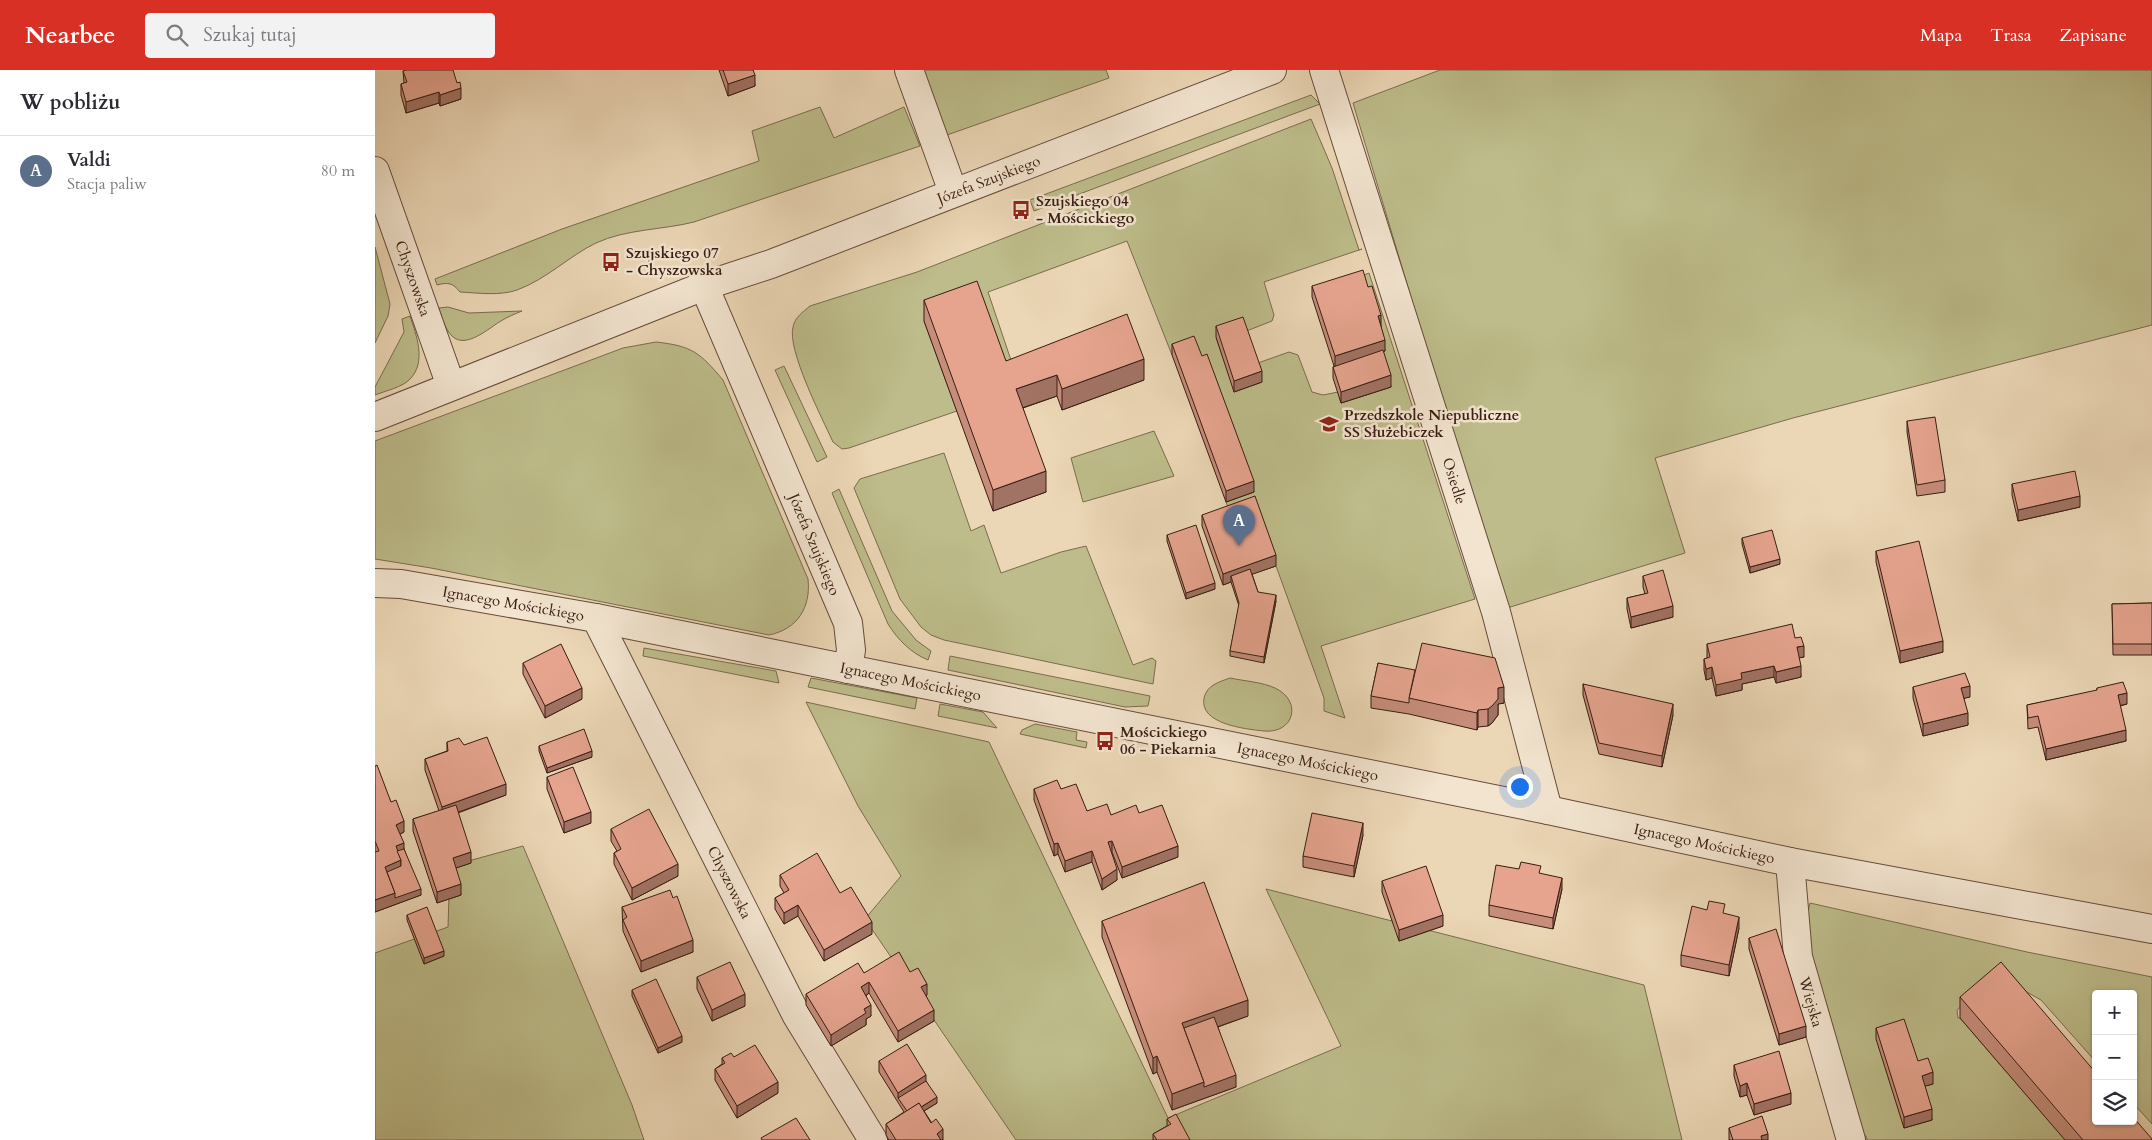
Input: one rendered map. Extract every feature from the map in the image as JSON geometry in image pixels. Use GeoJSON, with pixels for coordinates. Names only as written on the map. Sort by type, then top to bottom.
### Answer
{"type":"FeatureCollection","features":[{"type":"Feature","properties":{"kind":"street"},"geometry":{"type":"LineString","coordinates":[[909,70],[953,192]]}},
{"type":"Feature","properties":{"kind":"street","name":"Józefa Szujskiego"},"geometry":{"type":"LineString","coordinates":[[375,416],[704,286],[771,264],[1272,70]]}},
{"type":"Feature","properties":{"kind":"street","name":"Osiedle"},"geometry":{"type":"LineString","coordinates":[[1324,70],[1496,612],[1548,810]]}},
{"type":"Feature","properties":{"kind":"street","name":"Chyszowska"},"geometry":{"type":"LineString","coordinates":[[375,171],[451,386]]}},
{"type":"Feature","properties":{"kind":"street","name":"Józefa Szujskiego"},"geometry":{"type":"LineString","coordinates":[[704,286],[849,623],[851,650],[849,669]]}},
{"type":"Feature","properties":{"kind":"street","name":"Ignacego Mościckiego"},"geometry":{"type":"LineString","coordinates":[[375,583],[401,584],[596,618],[1548,810],[1790,862],[2152,929]]}},
{"type":"Feature","properties":{"kind":"street","name":"Chyszowska"},"geometry":{"type":"LineString","coordinates":[[596,618],[797,1016],[873,1140]]}},
{"type":"Feature","properties":{"kind":"street","name":"Wiejska"},"geometry":{"type":"LineString","coordinates":[[1790,862],[1798,957],[1851,1140]]}},
{"type":"Feature","properties":{"kind":"shaded area"},"geometry":{"type":"Polygon","coordinates":[[[923,70],[1106,70],[1109,78],[947,135],[923,70]]]}},
{"type":"Feature","properties":{"kind":"shaded area"},"geometry":{"type":"Polygon","coordinates":[[[1440,70],[2152,70],[2152,325],[1793,418],[1655,458],[1685,553],[1504,609],[1353,103],[1440,70]]]}},
{"type":"Feature","properties":{"kind":"shaded area"},"geometry":{"type":"Polygon","coordinates":[[[1311,95],[1320,104],[1034,211],[1030,200],[1311,95]]]}},
{"type":"Feature","properties":{"kind":"shaded area"},"geometry":{"type":"Polygon","coordinates":[[[820,107],[834,138],[904,107],[920,146],[694,222],[632,232],[608,238],[586,248],[538,280],[517,290],[496,294],[474,293],[460,292],[450,284],[437,285],[435,279],[562,229],[759,161],[752,131],[820,107]]]}},
{"type":"Feature","properties":{"kind":"shaded area"},"geometry":{"type":"Polygon","coordinates":[[[1311,119],[1332,168],[1359,250],[1362,249],[1264,282],[1274,315],[1272,321],[1244,332],[1216,338],[1235,392],[1255,364],[1289,352],[1298,355],[1312,392],[1323,395],[1338,392],[1341,403],[1391,387],[1359,277],[1369,273],[1475,599],[1321,646],[1345,718],[1324,711],[1324,698],[1276,566],[1231,516],[1226,502],[1253,492],[1194,347],[1172,355],[1127,241],[988,292],[1017,378],[924,321],[957,411],[849,448],[842,449],[833,442],[800,367],[793,338],[793,327],[796,320],[810,306],[917,272],[1311,119]]]}},
{"type":"Feature","properties":{"kind":"shaded area"},"geometry":{"type":"Polygon","coordinates":[[[375,247],[390,304],[388,316],[375,343],[375,247]]]}},
{"type":"Feature","properties":{"kind":"shaded area"},"geometry":{"type":"Polygon","coordinates":[[[448,307],[469,313],[522,311],[503,320],[478,336],[471,339],[458,340],[452,336],[446,327],[439,308],[448,307]]]}},
{"type":"Feature","properties":{"kind":"shaded area"},"geometry":{"type":"Polygon","coordinates":[[[410,316],[419,348],[418,365],[415,372],[403,384],[375,395],[375,387],[404,332],[402,319],[410,316]]]}},
{"type":"Feature","properties":{"kind":"shaded area"},"geometry":{"type":"Polygon","coordinates":[[[656,342],[679,346],[695,352],[723,380],[808,579],[805,607],[801,615],[788,628],[769,635],[431,568],[375,559],[375,441],[623,348],[656,342]]]}},
{"type":"Feature","properties":{"kind":"shaded area"},"geometry":{"type":"Polygon","coordinates":[[[784,366],[827,457],[817,462],[775,370],[784,366]]]}},
{"type":"Feature","properties":{"kind":"shaded area"},"geometry":{"type":"Polygon","coordinates":[[[1154,431],[1174,476],[1083,502],[1071,458],[1154,431]]]}},
{"type":"Feature","properties":{"kind":"shaded area"},"geometry":{"type":"Polygon","coordinates":[[[944,453],[971,531],[984,525],[1001,573],[1061,552],[1086,546],[1133,665],[1152,658],[1156,661],[1153,684],[944,640],[931,635],[921,627],[900,599],[854,488],[860,479],[944,453]]]}},
{"type":"Feature","properties":{"kind":"shaded area"},"geometry":{"type":"Polygon","coordinates":[[[839,489],[892,611],[916,640],[931,651],[928,660],[916,654],[905,645],[888,624],[832,493],[839,489]]]}},
{"type":"Feature","properties":{"kind":"shaded area"},"geometry":{"type":"Polygon","coordinates":[[[644,648],[776,671],[779,683],[643,656],[644,648]]]}},
{"type":"Feature","properties":{"kind":"shaded area"},"geometry":{"type":"Polygon","coordinates":[[[950,656],[1150,696],[1148,706],[1125,707],[948,670],[950,656]]]}},
{"type":"Feature","properties":{"kind":"shaded area"},"geometry":{"type":"Polygon","coordinates":[[[811,678],[917,698],[915,709],[808,687],[811,678]]]}},
{"type":"Feature","properties":{"kind":"shaded area"},"geometry":{"type":"Polygon","coordinates":[[[1230,678],[1264,684],[1284,694],[1292,708],[1288,722],[1274,731],[1264,731],[1225,724],[1209,714],[1204,707],[1204,698],[1208,690],[1230,678]]]}},
{"type":"Feature","properties":{"kind":"shaded area"},"geometry":{"type":"Polygon","coordinates":[[[806,702],[989,742],[1168,1118],[1341,1046],[1266,889],[1644,985],[1682,1140],[1016,1140],[865,919],[901,876],[858,806],[806,702]]]}},
{"type":"Feature","properties":{"kind":"shaded area"},"geometry":{"type":"Polygon","coordinates":[[[940,704],[983,712],[997,728],[938,716],[940,704]]]}},
{"type":"Feature","properties":{"kind":"shaded area"},"geometry":{"type":"Polygon","coordinates":[[[1035,724],[1077,732],[1076,740],[1087,742],[1086,748],[1020,734],[1022,730],[1035,724]]]}},
{"type":"Feature","properties":{"kind":"shaded area"},"geometry":{"type":"Polygon","coordinates":[[[523,846],[632,1105],[644,1140],[375,1140],[375,953],[448,927],[450,866],[523,846]]]}},
{"type":"Feature","properties":{"kind":"shaded area"},"geometry":{"type":"Polygon","coordinates":[[[1810,903],[2027,952],[2152,977],[2152,1124],[2137,1107],[2137,990],[2092,990],[2092,1057],[2041,1000],[1998,976],[1957,1010],[1958,1018],[1960,1018],[2065,1140],[1867,1140],[1866,1136],[1849,1132],[1798,957],[1810,903]]]}},
{"type":"Feature","properties":{"kind":"building"},"geometry":{"type":"Polygon","coordinates":[[[453,70],[457,83],[460,82],[461,88],[440,95],[439,92],[406,102],[401,84],[407,82],[403,71],[453,70]]]}},
{"type":"Feature","properties":{"kind":"building"},"geometry":{"type":"Polygon","coordinates":[[[723,70],[753,70],[755,75],[728,84],[723,70]]]}},
{"type":"Feature","properties":{"kind":"building"},"geometry":{"type":"Polygon","coordinates":[[[1363,270],[1368,287],[1372,286],[1381,315],[1378,316],[1385,340],[1335,356],[1312,286],[1363,270]]]}},
{"type":"Feature","properties":{"kind":"building"},"geometry":{"type":"Polygon","coordinates":[[[977,281],[1006,361],[1127,314],[1144,359],[1062,389],[1057,375],[1016,389],[1046,471],[993,490],[924,300],[977,281]]]}},
{"type":"Feature","properties":{"kind":"building"},"geometry":{"type":"Polygon","coordinates":[[[1243,317],[1262,371],[1234,381],[1216,326],[1243,317]]]}},
{"type":"Feature","properties":{"kind":"building"},"geometry":{"type":"Polygon","coordinates":[[[1194,336],[1202,356],[1207,354],[1254,481],[1226,491],[1172,344],[1194,336]]]}},
{"type":"Feature","properties":{"kind":"building"},"geometry":{"type":"Polygon","coordinates":[[[1383,350],[1391,375],[1341,392],[1333,367],[1383,350]]]}},
{"type":"Feature","properties":{"kind":"building"},"geometry":{"type":"Polygon","coordinates":[[[1935,417],[1945,480],[1917,485],[1907,421],[1935,417]]]}},
{"type":"Feature","properties":{"kind":"building"},"geometry":{"type":"Polygon","coordinates":[[[2075,471],[2080,496],[2018,510],[2012,484],[2075,471]]]}},
{"type":"Feature","properties":{"kind":"building"},"geometry":{"type":"Polygon","coordinates":[[[1255,496],[1276,555],[1223,574],[1202,515],[1255,496]]]}},
{"type":"Feature","properties":{"kind":"building"},"geometry":{"type":"Polygon","coordinates":[[[1196,525],[1215,583],[1186,593],[1167,535],[1196,525]]]}},
{"type":"Feature","properties":{"kind":"building"},"geometry":{"type":"Polygon","coordinates":[[[1772,530],[1780,559],[1750,567],[1742,538],[1772,530]]]}},
{"type":"Feature","properties":{"kind":"building"},"geometry":{"type":"Polygon","coordinates":[[[1919,541],[1943,641],[1900,651],[1876,551],[1919,541]]]}},
{"type":"Feature","properties":{"kind":"building"},"geometry":{"type":"Polygon","coordinates":[[[1250,569],[1258,592],[1276,595],[1264,657],[1230,651],[1239,603],[1231,576],[1250,569]]]}},
{"type":"Feature","properties":{"kind":"building"},"geometry":{"type":"Polygon","coordinates":[[[1663,570],[1673,606],[1631,617],[1627,598],[1648,593],[1643,576],[1663,570]]]}},
{"type":"Feature","properties":{"kind":"building"},"geometry":{"type":"Polygon","coordinates":[[[2152,603],[2152,644],[2113,644],[2112,604],[2152,603]]]}},
{"type":"Feature","properties":{"kind":"building"},"geometry":{"type":"Polygon","coordinates":[[[1792,624],[1795,638],[1801,637],[1804,646],[1797,647],[1801,666],[1776,672],[1774,666],[1741,673],[1742,679],[1716,685],[1712,667],[1706,669],[1704,659],[1710,657],[1707,644],[1792,624]]]}},
{"type":"Feature","properties":{"kind":"building"},"geometry":{"type":"Polygon","coordinates":[[[1422,643],[1495,658],[1504,687],[1498,688],[1498,699],[1488,709],[1478,710],[1477,713],[1409,698],[1422,643]]]}},
{"type":"Feature","properties":{"kind":"building"},"geometry":{"type":"Polygon","coordinates":[[[561,644],[582,688],[545,706],[523,663],[561,644]]]}},
{"type":"Feature","properties":{"kind":"building"},"geometry":{"type":"Polygon","coordinates":[[[1378,663],[1415,670],[1409,703],[1371,696],[1378,663]]]}},
{"type":"Feature","properties":{"kind":"building"},"geometry":{"type":"Polygon","coordinates":[[[1965,673],[1970,686],[1961,688],[1968,713],[1923,724],[1913,687],[1965,673]]]}},
{"type":"Feature","properties":{"kind":"building"},"geometry":{"type":"Polygon","coordinates":[[[2123,682],[2127,693],[2118,695],[2126,730],[2046,749],[2038,716],[2028,718],[2027,705],[2097,690],[2097,688],[2123,682]]]}},
{"type":"Feature","properties":{"kind":"building"},"geometry":{"type":"Polygon","coordinates":[[[1583,684],[1673,704],[1662,756],[1599,743],[1583,684]]]}},
{"type":"Feature","properties":{"kind":"building"},"geometry":{"type":"Polygon","coordinates":[[[584,729],[592,751],[547,768],[539,746],[584,729]]]}},
{"type":"Feature","properties":{"kind":"building"},"geometry":{"type":"Polygon","coordinates":[[[487,737],[506,784],[442,807],[425,759],[448,751],[447,742],[459,738],[464,745],[487,737]]]}},
{"type":"Feature","properties":{"kind":"building"},"geometry":{"type":"Polygon","coordinates":[[[377,765],[391,802],[396,800],[404,821],[396,825],[404,843],[396,846],[401,860],[385,867],[395,893],[375,900],[375,852],[379,851],[375,841],[375,766],[377,765]]]}},
{"type":"Feature","properties":{"kind":"building"},"geometry":{"type":"Polygon","coordinates":[[[573,767],[591,812],[564,822],[547,777],[573,767]]]}},
{"type":"Feature","properties":{"kind":"building"},"geometry":{"type":"Polygon","coordinates":[[[1057,780],[1061,789],[1076,784],[1087,811],[1107,804],[1111,815],[1136,805],[1139,813],[1162,805],[1178,846],[1122,867],[1112,841],[1108,842],[1117,869],[1102,879],[1092,851],[1065,861],[1058,843],[1054,844],[1034,789],[1057,780]]]}},
{"type":"Feature","properties":{"kind":"building"},"geometry":{"type":"Polygon","coordinates":[[[456,805],[471,852],[453,858],[461,884],[437,892],[413,819],[456,805]]]}},
{"type":"Feature","properties":{"kind":"building"},"geometry":{"type":"Polygon","coordinates":[[[649,809],[678,864],[632,888],[614,853],[621,849],[611,829],[649,809]]]}},
{"type":"Feature","properties":{"kind":"building"},"geometry":{"type":"Polygon","coordinates":[[[1312,813],[1363,823],[1354,866],[1303,856],[1312,813]]]}},
{"type":"Feature","properties":{"kind":"building"},"geometry":{"type":"Polygon","coordinates":[[[404,849],[421,889],[395,898],[387,872],[401,866],[401,860],[397,851],[404,849]]]}},
{"type":"Feature","properties":{"kind":"building"},"geometry":{"type":"Polygon","coordinates":[[[817,853],[840,893],[851,887],[872,922],[824,950],[798,905],[784,913],[775,898],[789,890],[780,875],[817,853]]]}},
{"type":"Feature","properties":{"kind":"building"},"geometry":{"type":"Polygon","coordinates":[[[1521,862],[1541,866],[1539,873],[1562,878],[1553,918],[1489,905],[1496,865],[1519,869],[1521,862]]]}},
{"type":"Feature","properties":{"kind":"building"},"geometry":{"type":"Polygon","coordinates":[[[1426,866],[1443,915],[1399,930],[1382,881],[1426,866]]]}},
{"type":"Feature","properties":{"kind":"building"},"geometry":{"type":"Polygon","coordinates":[[[1204,882],[1248,1000],[1182,1023],[1204,1082],[1172,1094],[1157,1056],[1153,1058],[1102,921],[1204,882]]]}},
{"type":"Feature","properties":{"kind":"building"},"geometry":{"type":"Polygon","coordinates":[[[670,890],[673,898],[677,896],[693,940],[641,961],[623,920],[627,917],[622,907],[670,890]]]}},
{"type":"Feature","properties":{"kind":"building"},"geometry":{"type":"Polygon","coordinates":[[[1709,901],[1725,904],[1723,913],[1739,917],[1729,965],[1681,955],[1692,906],[1707,910],[1709,901]]]}},
{"type":"Feature","properties":{"kind":"building"},"geometry":{"type":"Polygon","coordinates":[[[427,907],[444,951],[424,958],[407,915],[427,907]]]}},
{"type":"Feature","properties":{"kind":"building"},"geometry":{"type":"Polygon","coordinates":[[[1776,929],[1806,1026],[1779,1034],[1749,938],[1776,929]]]}},
{"type":"Feature","properties":{"kind":"building"},"geometry":{"type":"Polygon","coordinates":[[[899,952],[910,972],[918,968],[927,984],[921,987],[934,1010],[898,1031],[869,982],[861,987],[871,1005],[864,1009],[866,1013],[831,1035],[806,994],[858,963],[864,973],[899,952]]]}},
{"type":"Feature","properties":{"kind":"building"},"geometry":{"type":"Polygon","coordinates":[[[730,962],[745,994],[712,1010],[697,977],[730,962]]]}},
{"type":"Feature","properties":{"kind":"building"},"geometry":{"type":"Polygon","coordinates":[[[2001,962],[2092,1068],[2092,1125],[2137,1125],[2137,1122],[2152,1140],[2083,1140],[1960,997],[2001,962]]]}},
{"type":"Feature","properties":{"kind":"building"},"geometry":{"type":"Polygon","coordinates":[[[656,979],[682,1036],[658,1048],[632,990],[656,979]]]}},
{"type":"Feature","properties":{"kind":"building"},"geometry":{"type":"Polygon","coordinates":[[[1214,1017],[1236,1075],[1204,1087],[1204,1082],[1184,1028],[1214,1017]]]}},
{"type":"Feature","properties":{"kind":"building"},"geometry":{"type":"Polygon","coordinates":[[[1904,1019],[1918,1061],[1928,1058],[1933,1072],[1922,1076],[1932,1109],[1904,1117],[1876,1028],[1904,1019]]]}},
{"type":"Feature","properties":{"kind":"building"},"geometry":{"type":"Polygon","coordinates":[[[907,1044],[926,1075],[898,1093],[879,1061],[907,1044]]]}},
{"type":"Feature","properties":{"kind":"building"},"geometry":{"type":"Polygon","coordinates":[[[755,1045],[778,1082],[737,1106],[715,1069],[725,1063],[722,1058],[731,1053],[734,1057],[755,1045]]]}},
{"type":"Feature","properties":{"kind":"building"},"geometry":{"type":"Polygon","coordinates":[[[1779,1051],[1791,1093],[1754,1104],[1747,1083],[1740,1086],[1734,1065],[1779,1051]]]}},
{"type":"Feature","properties":{"kind":"building"},"geometry":{"type":"Polygon","coordinates":[[[926,1081],[937,1097],[921,1107],[919,1103],[907,1111],[898,1098],[926,1081]]]}},
{"type":"Feature","properties":{"kind":"building"},"geometry":{"type":"Polygon","coordinates":[[[919,1103],[931,1123],[936,1119],[943,1129],[937,1134],[941,1140],[896,1140],[886,1124],[919,1103]]]}},
{"type":"Feature","properties":{"kind":"building"},"geometry":{"type":"Polygon","coordinates":[[[1176,1114],[1190,1140],[1157,1140],[1153,1134],[1171,1124],[1167,1119],[1176,1114]]]}},
{"type":"Feature","properties":{"kind":"building"},"geometry":{"type":"Polygon","coordinates":[[[1762,1116],[1768,1134],[1761,1136],[1762,1140],[1733,1140],[1729,1128],[1762,1116]]]}},
{"type":"Feature","properties":{"kind":"building"},"geometry":{"type":"Polygon","coordinates":[[[796,1118],[810,1140],[762,1140],[761,1138],[796,1118]]]}},
{"type":"Feature","properties":{"kind":"place","name":"Szujskiego 04 - Mościckiego"},"geometry":{"type":"Point","coordinates":[1021,210]}},
{"type":"Feature","properties":{"kind":"place","name":"Szujskiego 07 - Chyszowska"},"geometry":{"type":"Point","coordinates":[611,262]}},
{"type":"Feature","properties":{"kind":"place","name":"Przedszkole Niepubliczne SS Służebiczek"},"geometry":{"type":"Point","coordinates":[1329,424]}},
{"type":"Feature","properties":{"kind":"place","name":"Valdi"},"geometry":{"type":"Point","coordinates":[1239,546]}},
{"type":"Feature","properties":{"kind":"place","name":"Mościckiego 06 - Piekarnia"},"geometry":{"type":"Point","coordinates":[1105,741]}}]}
